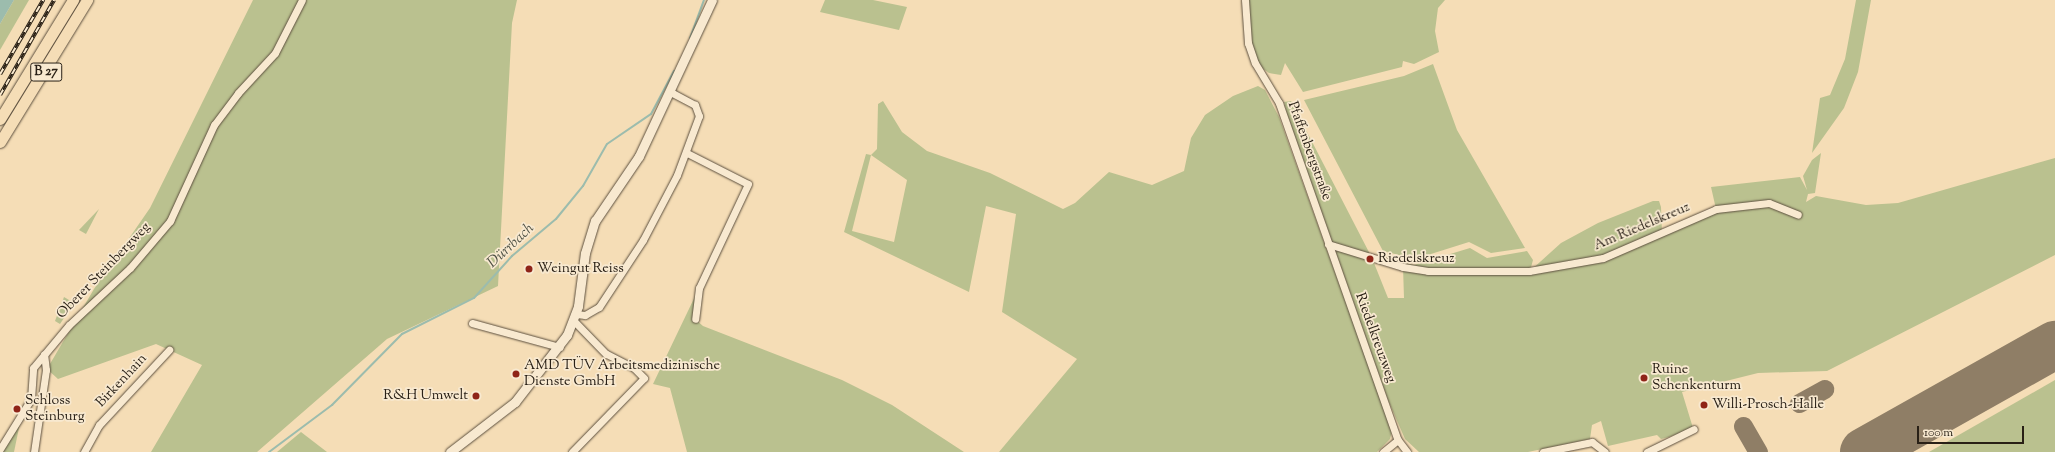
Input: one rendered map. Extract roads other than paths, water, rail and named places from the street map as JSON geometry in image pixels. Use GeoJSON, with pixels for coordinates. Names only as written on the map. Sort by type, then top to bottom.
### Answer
{"type":"FeatureCollection","features":[{"type":"Feature","properties":{"kind":"highway","name":"B 27"},"geometry":{"type":"LineString","coordinates":[[0,119],[73,0]]}},
{"type":"Feature","properties":{"kind":"highway","name":"B 27"},"geometry":{"type":"LineString","coordinates":[[0,142],[87,0]]}},
{"type":"Feature","properties":{"kind":"street","name":"Oberer Steinbergweg"},"geometry":{"type":"LineString","coordinates":[[0,449],[32,399],[32,370],[69,325],[130,268],[170,221],[214,125],[238,93],[275,53],[302,0]]}},
{"type":"Feature","properties":{"kind":"street"},"geometry":{"type":"LineString","coordinates":[[450,452],[516,402],[560,347],[575,318],[585,253],[595,221],[639,156],[671,92],[712,0]]}},
{"type":"Feature","properties":{"kind":"street","name":"Pfaffenbergstraße"},"geometry":{"type":"LineString","coordinates":[[1245,0],[1248,43],[1255,63],[1279,103],[1328,244]]}},
{"type":"Feature","properties":{"kind":"street"},"geometry":{"type":"LineString","coordinates":[[575,318],[585,315],[599,307],[643,240],[687,153],[699,111],[695,106],[671,92]]}},
{"type":"Feature","properties":{"kind":"street"},"geometry":{"type":"LineString","coordinates":[[687,153],[748,184],[699,288],[695,320]]}},
{"type":"Feature","properties":{"kind":"street","name":"Am Riedelskreuz"},"geometry":{"type":"LineString","coordinates":[[1328,244],[1403,267],[1428,271],[1529,271],[1603,258],[1716,210],[1769,203],[1798,215]]}},
{"type":"Feature","properties":{"kind":"street","name":"Riedelkreuzweg"},"geometry":{"type":"LineString","coordinates":[[1328,244],[1398,440],[1406,452]]}},
{"type":"Feature","properties":{"kind":"street"},"geometry":{"type":"LineString","coordinates":[[572,452],[644,378],[634,368],[606,354],[575,318]]}},
{"type":"Feature","properties":{"kind":"street"},"geometry":{"type":"LineString","coordinates":[[472,323],[560,347]]}},
{"type":"Feature","properties":{"kind":"street","name":"Birkenhain"},"geometry":{"type":"LineString","coordinates":[[84,452],[99,425],[169,350]]}},
{"type":"Feature","properties":{"kind":"street"},"geometry":{"type":"LineString","coordinates":[[34,452],[46,377],[44,354]]}},
{"type":"Feature","properties":{"kind":"street"},"geometry":{"type":"LineString","coordinates":[[1647,452],[1694,430]]}},
{"type":"Feature","properties":{"kind":"street"},"geometry":{"type":"LineString","coordinates":[[1383,452],[1398,440]]}},
{"type":"Feature","properties":{"kind":"street"},"geometry":{"type":"LineString","coordinates":[[1543,452],[1592,442],[1605,452]]}},
{"type":"Feature","properties":{"kind":"waterway","name":"Dürrbach"},"geometry":{"type":"LineString","coordinates":[[690,38],[704,0]]}},
{"type":"Feature","properties":{"kind":"waterway","name":"Dürrbach"},"geometry":{"type":"LineString","coordinates":[[269,452],[332,405],[402,334],[474,298],[512,256],[556,219],[583,186],[607,144],[651,114],[674,71]]}},
{"type":"Feature","properties":{"kind":"railway"},"geometry":{"type":"LineString","coordinates":[[0,74],[43,0]]}},
{"type":"Feature","properties":{"kind":"railway"},"geometry":{"type":"LineString","coordinates":[[0,95],[54,0]]}},
{"type":"Feature","properties":{"kind":"place","name":"Riedelskreuz"},"geometry":{"type":"Point","coordinates":[1370,259]}},
{"type":"Feature","properties":{"kind":"place","name":"Weingut Reiss"},"geometry":{"type":"Point","coordinates":[529,269]}},
{"type":"Feature","properties":{"kind":"place","name":"AMD TÜV Arbeitsmedizinische Dienste GmbH"},"geometry":{"type":"Point","coordinates":[516,374]}},
{"type":"Feature","properties":{"kind":"place","name":"Ruine Schenkenturm"},"geometry":{"type":"Point","coordinates":[1644,378]}},
{"type":"Feature","properties":{"kind":"place","name":"R&H Umwelt"},"geometry":{"type":"Point","coordinates":[476,396]}},
{"type":"Feature","properties":{"kind":"place","name":"Willi-Prosch-Halle"},"geometry":{"type":"Point","coordinates":[1704,405]}},
{"type":"Feature","properties":{"kind":"place","name":"Schloss Steinburg"},"geometry":{"type":"Point","coordinates":[17,409]}}]}
